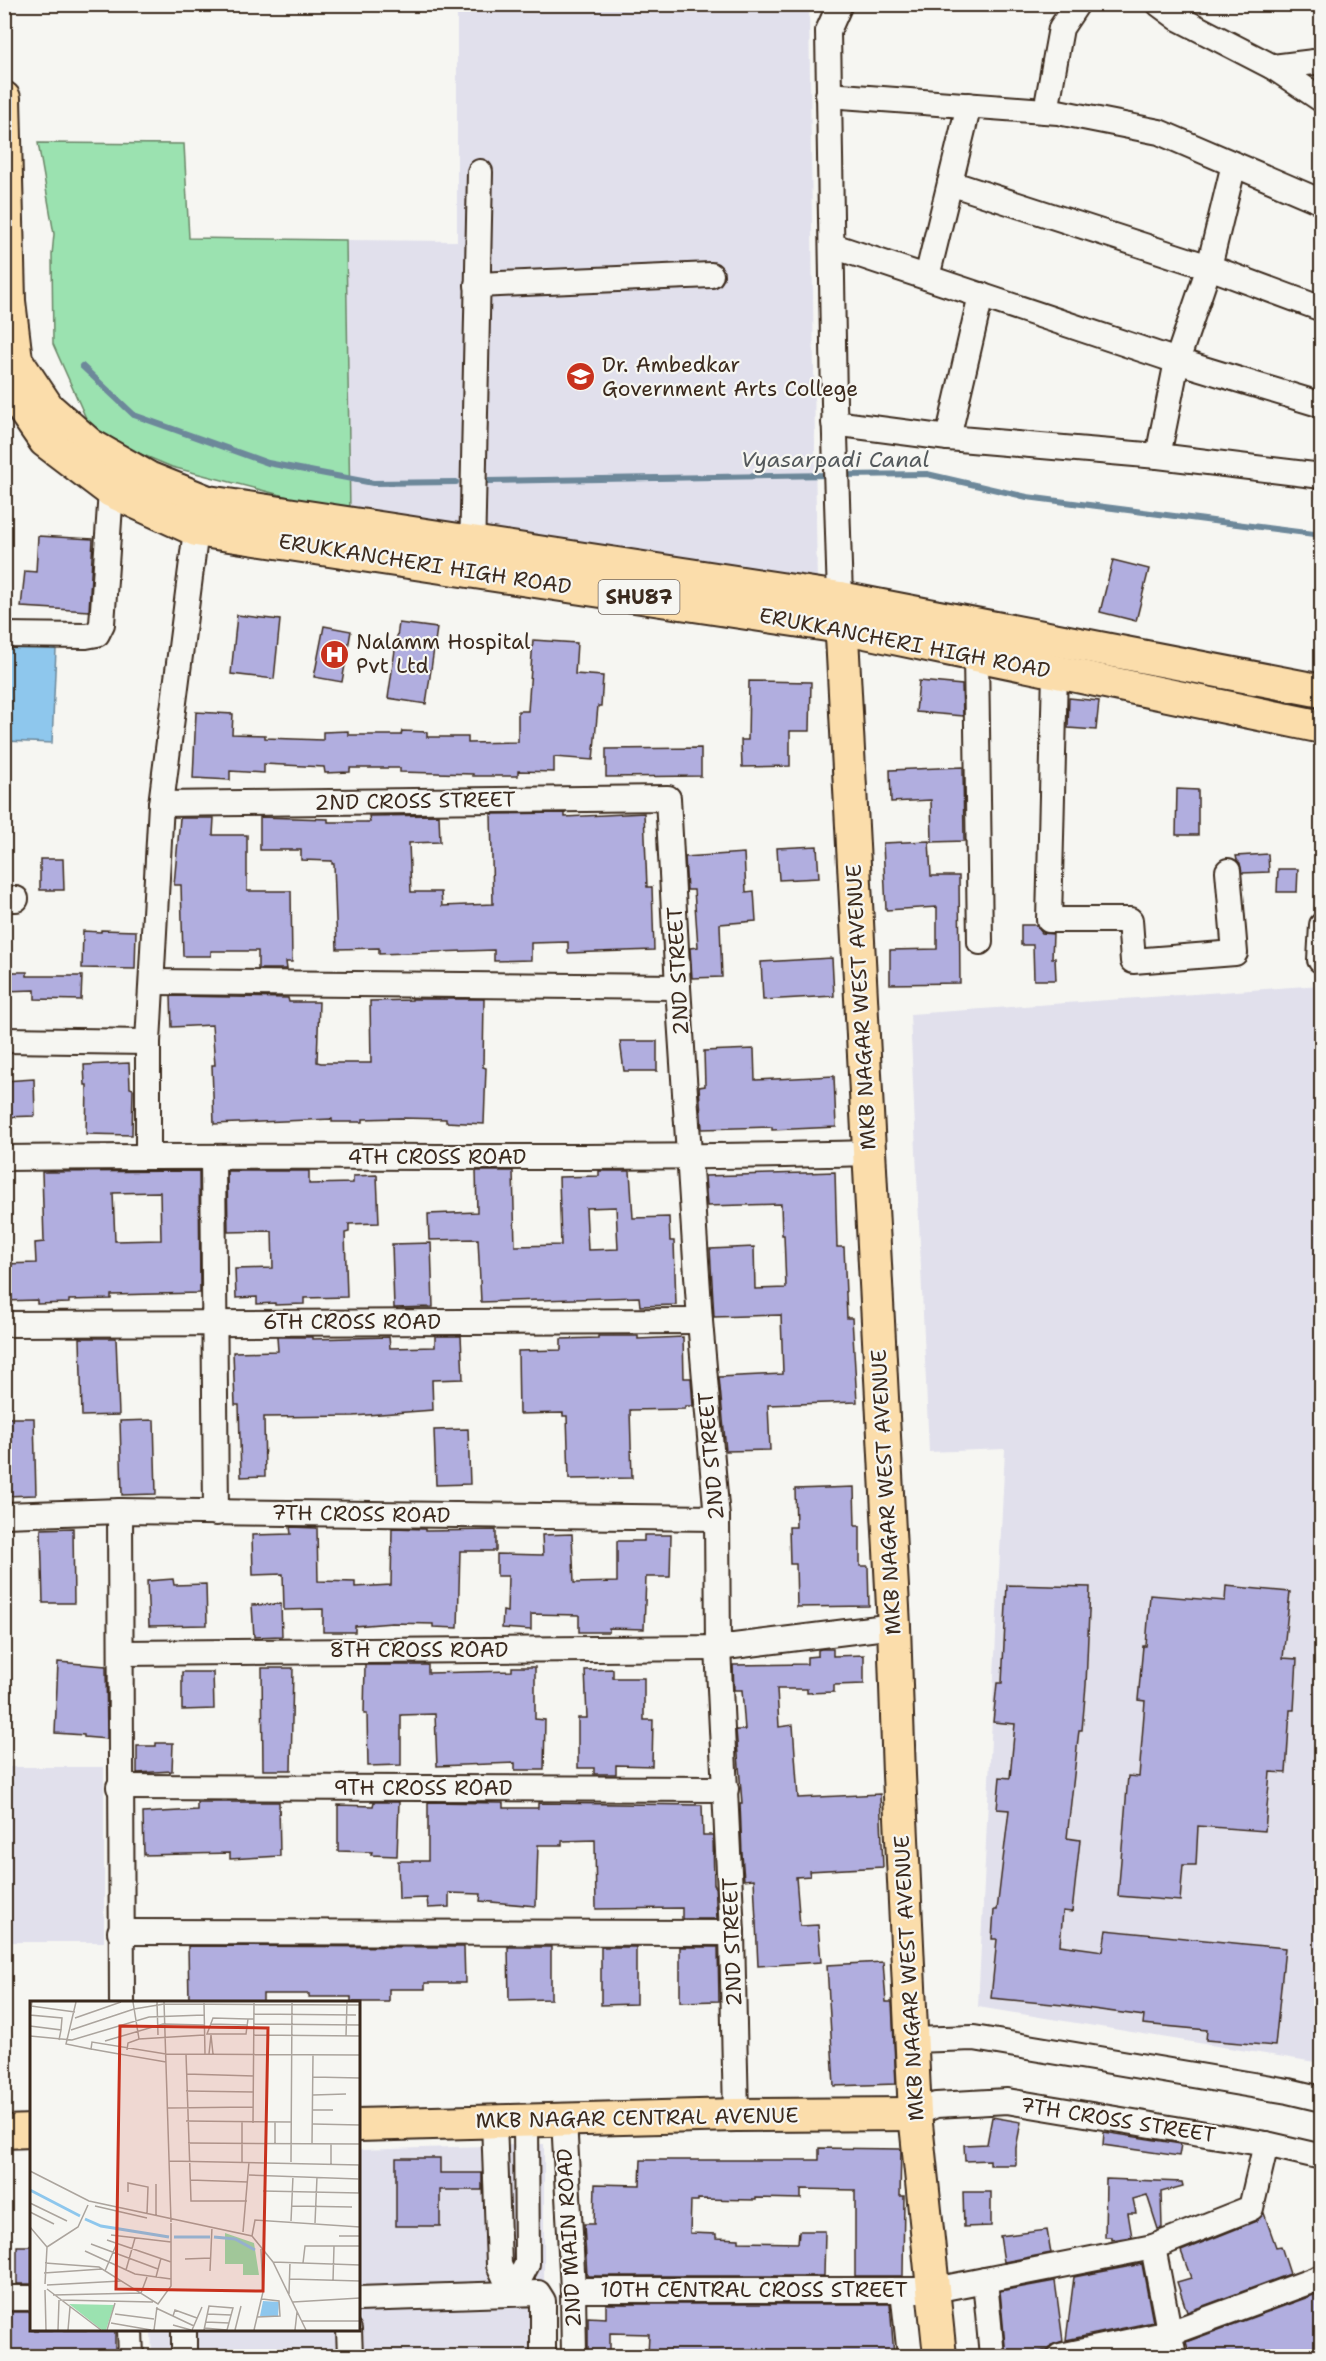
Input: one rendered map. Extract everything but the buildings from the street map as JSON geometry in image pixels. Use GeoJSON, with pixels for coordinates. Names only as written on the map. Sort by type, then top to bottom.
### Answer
{"type":"FeatureCollection","features":[{"type":"Feature","properties":{"kind":"main road","name":"SHU87"},"geometry":{"type":"LineString","coordinates":[[4,98],[9,301],[16,360],[48,408],[90,445],[148,478],[208,502],[472,557]]}},
{"type":"Feature","properties":{"kind":"main road","name":"ERUKKANCHERI HIGH ROAD"},"geometry":{"type":"LineString","coordinates":[[4,382],[45,441],[111,491],[196,530],[472,557],[840,613],[976,655],[1322,727]]}},
{"type":"Feature","properties":{"kind":"main road","name":"SHU87"},"geometry":{"type":"LineString","coordinates":[[840,613],[1322,691]]}},
{"type":"Feature","properties":{"kind":"main road","name":"MKB NAGAR WEST AVENUE"},"geometry":{"type":"LineString","coordinates":[[840,613],[894,1626],[899,1787],[915,2114],[940,2356]]}},
{"type":"Feature","properties":{"kind":"main road","name":"MKB NAGAR CENTRAL AVENUE"},"geometry":{"type":"LineString","coordinates":[[360,2125],[736,2115],[915,2114]]}},
{"type":"Feature","properties":{"kind":"main road"},"geometry":{"type":"LineString","coordinates":[[4,2132],[30,2131]]}},
{"type":"Feature","properties":{"kind":"street"},"geometry":{"type":"LineString","coordinates":[[840,4],[828,31],[834,423],[840,613]]}},
{"type":"Feature","properties":{"kind":"street"},"geometry":{"type":"LineString","coordinates":[[1046,111],[1061,28],[1077,4]]}},
{"type":"Feature","properties":{"kind":"street"},"geometry":{"type":"LineString","coordinates":[[1159,4],[1178,18],[1273,67],[1322,100]]}},
{"type":"Feature","properties":{"kind":"street"},"geometry":{"type":"LineString","coordinates":[[1273,67],[1322,61]]}},
{"type":"Feature","properties":{"kind":"street"},"geometry":{"type":"LineString","coordinates":[[828,95],[1046,111],[1159,132],[1322,202]]}},
{"type":"Feature","properties":{"kind":"street"},"geometry":{"type":"LineString","coordinates":[[927,277],[969,105]]}},
{"type":"Feature","properties":{"kind":"street"},"geometry":{"type":"LineString","coordinates":[[1158,456],[1177,361],[1209,267],[1234,164]]}},
{"type":"Feature","properties":{"kind":"street"},"geometry":{"type":"LineString","coordinates":[[472,557],[480,172]]}},
{"type":"Feature","properties":{"kind":"street"},"geometry":{"type":"LineString","coordinates":[[950,183],[1209,267],[1322,309]]}},
{"type":"Feature","properties":{"kind":"street"},"geometry":{"type":"LineString","coordinates":[[832,246],[1177,361],[1322,405]]}},
{"type":"Feature","properties":{"kind":"street"},"geometry":{"type":"LineString","coordinates":[[477,285],[711,275]]}},
{"type":"Feature","properties":{"kind":"street"},"geometry":{"type":"LineString","coordinates":[[948,438],[981,295]]}},
{"type":"Feature","properties":{"kind":"street"},"geometry":{"type":"LineString","coordinates":[[834,423],[948,438],[1158,456],[1322,476]]}},
{"type":"Feature","properties":{"kind":"street"},"geometry":{"type":"LineString","coordinates":[[4,635],[86,636],[97,634],[102,624],[111,491]]}},
{"type":"Feature","properties":{"kind":"street"},"geometry":{"type":"LineString","coordinates":[[148,1156],[148,1042],[161,804],[196,530]]}},
{"type":"Feature","properties":{"kind":"street"},"geometry":{"type":"LineString","coordinates":[[976,655],[980,942]]}},
{"type":"Feature","properties":{"kind":"street"},"geometry":{"type":"LineString","coordinates":[[1055,671],[1049,920],[1130,920],[1133,961],[1235,953],[1228,871]]}},
{"type":"Feature","properties":{"kind":"street","name":"2ND CROSS STREET"},"geometry":{"type":"LineString","coordinates":[[161,804],[668,798]]}},
{"type":"Feature","properties":{"kind":"street","name":"2ND STREET"},"geometry":{"type":"LineString","coordinates":[[668,798],[700,1321],[717,1518],[718,1648],[732,1933],[736,2115]]}},
{"type":"Feature","properties":{"kind":"street"},"geometry":{"type":"LineString","coordinates":[[1320,960],[1322,925]]}},
{"type":"Feature","properties":{"kind":"street"},"geometry":{"type":"LineString","coordinates":[[152,982],[678,987]]}},
{"type":"Feature","properties":{"kind":"street"},"geometry":{"type":"LineString","coordinates":[[4,1040],[148,1042]]}},
{"type":"Feature","properties":{"kind":"street","name":"4TH CROSS ROAD"},"geometry":{"type":"LineString","coordinates":[[4,1158],[148,1156],[690,1158],[869,1154]]}},
{"type":"Feature","properties":{"kind":"street"},"geometry":{"type":"LineString","coordinates":[[213,1157],[216,1513]]}},
{"type":"Feature","properties":{"kind":"street","name":"6TH CROSS ROAD"},"geometry":{"type":"LineString","coordinates":[[4,1324],[700,1321]]}},
{"type":"Feature","properties":{"kind":"street"},"geometry":{"type":"LineString","coordinates":[[120,1511],[122,2001]]}},
{"type":"Feature","properties":{"kind":"street","name":"7TH CROSS ROAD"},"geometry":{"type":"LineString","coordinates":[[4,1515],[120,1511],[717,1518]]}},
{"type":"Feature","properties":{"kind":"street","name":"8TH CROSS ROAD"},"geometry":{"type":"LineString","coordinates":[[121,1653],[718,1648],[894,1626]]}},
{"type":"Feature","properties":{"kind":"street","name":"9TH CROSS ROAD"},"geometry":{"type":"LineString","coordinates":[[120,1787],[726,1789]]}},
{"type":"Feature","properties":{"kind":"street"},"geometry":{"type":"LineString","coordinates":[[120,1932],[732,1933]]}},
{"type":"Feature","properties":{"kind":"street"},"geometry":{"type":"LineString","coordinates":[[912,2040],[974,2038],[1288,2091],[1322,2099]]}},
{"type":"Feature","properties":{"kind":"street","name":"7TH CROSS STREET"},"geometry":{"type":"LineString","coordinates":[[915,2114],[936,2105],[1007,2102],[1266,2145],[1322,2157]]}},
{"type":"Feature","properties":{"kind":"street","name":"2ND MAIN ROAD"},"geometry":{"type":"LineString","coordinates":[[564,2119],[574,2356]]}},
{"type":"Feature","properties":{"kind":"street"},"geometry":{"type":"LineString","coordinates":[[512,2293],[527,2264],[526,2120]]}},
{"type":"Feature","properties":{"kind":"street"},"geometry":{"type":"LineString","coordinates":[[494,2121],[499,2265],[512,2293]]}},
{"type":"Feature","properties":{"kind":"street","name":"10TH CENTRAL CROSS STREET"},"geometry":{"type":"LineString","coordinates":[[573,2290],[934,2290],[1153,2247],[1251,2208],[1266,2145]]}},
{"type":"Feature","properties":{"kind":"street"},"geometry":{"type":"LineString","coordinates":[[1153,2247],[1172,2345]]}},
{"type":"Feature","properties":{"kind":"street"},"geometry":{"type":"LineString","coordinates":[[1060,2356],[1172,2345],[1322,2277]]}},
{"type":"Feature","properties":{"kind":"street"},"geometry":{"type":"LineString","coordinates":[[985,2280],[992,2356]]}},
{"type":"Feature","properties":{"kind":"street"},"geometry":{"type":"LineString","coordinates":[[903,2290],[910,2356]]}},
{"type":"Feature","properties":{"kind":"street"},"geometry":{"type":"LineString","coordinates":[[360,2299],[538,2293],[543,2301],[543,2356]]}},
{"type":"Feature","properties":{"kind":"street"},"geometry":{"type":"LineString","coordinates":[[4,2298],[30,2298]]}},
{"type":"Feature","properties":{"kind":"street"},"geometry":{"type":"LineString","coordinates":[[130,2331],[131,2356]]}},
{"type":"Feature","properties":{"kind":"street"},"geometry":{"type":"LineString","coordinates":[[183,2356],[184,2331]]}},
{"type":"Feature","properties":{"kind":"street"},"geometry":{"type":"LineString","coordinates":[[349,2331],[350,2356]]}},
{"type":"Feature","properties":{"kind":"shaded area","name":"Dr. Ambedkar Government Arts College"},"geometry":{"type":"Polygon","coordinates":[[[457,5],[809,5],[817,589],[350,513],[346,240],[457,241],[457,5]]]}},
{"type":"Feature","properties":{"kind":"shaded area"},"geometry":{"type":"Polygon","coordinates":[[[1321,985],[1321,2063],[978,2007],[1005,1449],[929,1452],[910,1014],[1321,985]]]}},
{"type":"Feature","properties":{"kind":"shaded area"},"geometry":{"type":"Polygon","coordinates":[[[5,1767],[104,1767],[104,1942],[5,1942],[5,1767]]]}},
{"type":"Feature","properties":{"kind":"shaded area"},"geometry":{"type":"Polygon","coordinates":[[[544,2144],[544,2356],[152,2356],[151,2331],[360,2331],[360,2150],[544,2144]]]}},
{"type":"Feature","properties":{"kind":"green space"},"geometry":{"type":"Polygon","coordinates":[[[38,143],[184,144],[189,238],[346,240],[350,513],[172,467],[93,434],[53,344],[52,255],[54,234],[38,143]]]}},
{"type":"Feature","properties":{"kind":"water"},"geometry":{"type":"Polygon","coordinates":[[[5,647],[56,649],[52,743],[5,741],[5,647]]]}},
{"type":"Feature","properties":{"kind":"waterway","name":"Vyasarpadi Canal"},"geometry":{"type":"LineString","coordinates":[[82,366],[134,415],[268,463],[373,483],[456,482]]}},
{"type":"Feature","properties":{"kind":"waterway","name":"Vyasarpadi Canal"},"geometry":{"type":"LineString","coordinates":[[841,475],[927,474],[1027,497],[1322,535]]}},
{"type":"Feature","properties":{"kind":"waterway","name":"Vyasarpadi Canal"},"geometry":{"type":"LineString","coordinates":[[488,481],[831,475]]}},
{"type":"Feature","properties":{"kind":"place","name":"Dr. Ambedkar Government Arts College"},"geometry":{"type":"Point","coordinates":[581,377]}},
{"type":"Feature","properties":{"kind":"place","name":"Nalamm Hospital Pvt Ltd"},"geometry":{"type":"Point","coordinates":[335,654]}}]}
